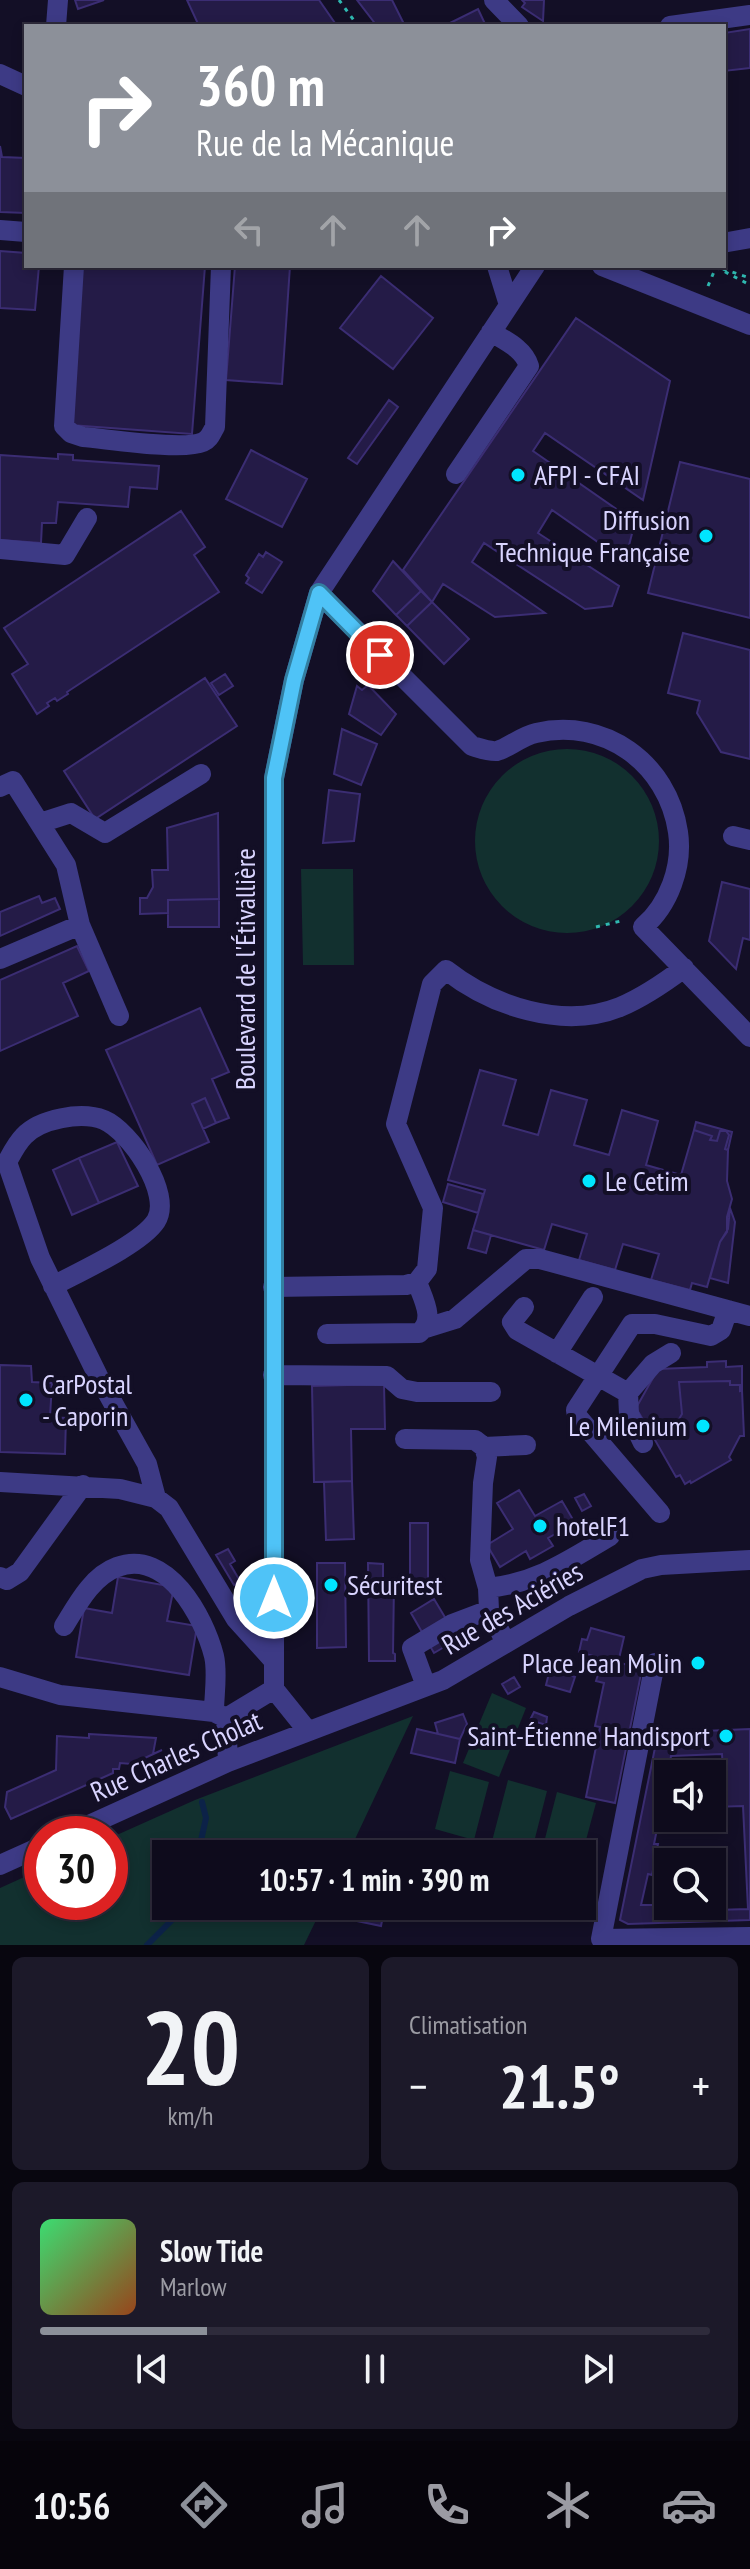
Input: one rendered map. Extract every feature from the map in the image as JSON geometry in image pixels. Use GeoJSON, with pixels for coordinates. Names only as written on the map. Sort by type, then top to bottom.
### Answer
{"type":"FeatureCollection","features":[{"type":"Feature","properties":{"kind":"street"},"geometry":{"type":"LineString","coordinates":[[56,24],[58,0]]}},
{"type":"Feature","properties":{"kind":"street"},"geometry":{"type":"LineString","coordinates":[[494,0],[517,24]]}},
{"type":"Feature","properties":{"kind":"street"},"geometry":{"type":"LineString","coordinates":[[685,24],[750,15]]}},
{"type":"Feature","properties":{"kind":"street"},"geometry":{"type":"LineString","coordinates":[[0,74],[24,85]]}},
{"type":"Feature","properties":{"kind":"street"},"geometry":{"type":"LineString","coordinates":[[0,230],[24,232]]}},
{"type":"Feature","properties":{"kind":"street"},"geometry":{"type":"LineString","coordinates":[[728,242],[750,238]]}},
{"type":"Feature","properties":{"kind":"street"},"geometry":{"type":"LineString","coordinates":[[74,268],[64,426],[71,433],[83,437],[179,445],[200,444],[208,439],[215,427],[221,268]]}},
{"type":"Feature","properties":{"kind":"street"},"geometry":{"type":"LineString","coordinates":[[498,268],[509,305]]}},
{"type":"Feature","properties":{"kind":"street","name":"Boulevard de l'Étivallière"},"geometry":{"type":"LineString","coordinates":[[274,1689],[274,778],[294,680],[319,593],[534,268]]}},
{"type":"Feature","properties":{"kind":"street"},"geometry":{"type":"LineString","coordinates":[[607,268],[750,325]]}},
{"type":"Feature","properties":{"kind":"street"},"geometry":{"type":"LineString","coordinates":[[456,474],[529,366],[527,359],[513,345],[491,332]]}},
{"type":"Feature","properties":{"kind":"street"},"geometry":{"type":"LineString","coordinates":[[0,549],[65,555],[87,518]]}},
{"type":"Feature","properties":{"kind":"street"},"geometry":{"type":"LineString","coordinates":[[319,593],[472,746],[496,751],[533,733],[557,729],[579,730],[605,736],[645,762],[670,798],[679,837],[675,878],[658,912],[643,927],[750,1037]]}},
{"type":"Feature","properties":{"kind":"street"},"geometry":{"type":"LineString","coordinates":[[40,823],[71,813],[105,833],[201,774]]}},
{"type":"Feature","properties":{"kind":"street"},"geometry":{"type":"LineString","coordinates":[[0,787],[13,781],[66,865],[80,925],[119,1016]]}},
{"type":"Feature","properties":{"kind":"street"},"geometry":{"type":"LineString","coordinates":[[0,959],[80,925]]}},
{"type":"Feature","properties":{"kind":"street"},"geometry":{"type":"LineString","coordinates":[[273,1287],[406,1285],[417,1282],[427,1269],[433,1208],[396,1124],[432,984],[446,970],[467,987],[517,1009],[547,1014],[590,1014],[618,1008],[643,996],[684,968]]}},
{"type":"Feature","properties":{"kind":"street"},"geometry":{"type":"LineString","coordinates":[[53,1286],[130,1243],[155,1223],[161,1208],[155,1184],[133,1143],[104,1120],[70,1116],[36,1125],[22,1138],[7,1162],[40,1258],[53,1286],[98,1376],[147,1464],[156,1498]]}},
{"type":"Feature","properties":{"kind":"street"},"geometry":{"type":"LineString","coordinates":[[327,1334],[419,1333],[455,1319],[526,1259],[540,1259],[750,1316]]}},
{"type":"Feature","properties":{"kind":"street"},"geometry":{"type":"LineString","coordinates":[[417,1282],[426,1308],[426,1328]]}},
{"type":"Feature","properties":{"kind":"street"},"geometry":{"type":"LineString","coordinates":[[557,1353],[593,1297]]}},
{"type":"Feature","properties":{"kind":"street"},"geometry":{"type":"LineString","coordinates":[[524,1307],[512,1322],[513,1326],[628,1393]]}},
{"type":"Feature","properties":{"kind":"street"},"geometry":{"type":"LineString","coordinates":[[660,1513],[577,1416],[576,1410],[632,1324],[655,1324],[711,1336],[721,1330],[728,1310]]}},
{"type":"Feature","properties":{"kind":"street"},"geometry":{"type":"LineString","coordinates":[[643,1443],[629,1414],[628,1393],[653,1364],[671,1353]]}},
{"type":"Feature","properties":{"kind":"street"},"geometry":{"type":"LineString","coordinates":[[273,1375],[387,1376],[402,1389],[417,1392],[491,1392]]}},
{"type":"Feature","properties":{"kind":"street"},"geometry":{"type":"LineString","coordinates":[[405,1439],[475,1440],[484,1447],[487,1457],[480,1560],[488,1588],[489,1610],[506,1643]]}},
{"type":"Feature","properties":{"kind":"street"},"geometry":{"type":"LineString","coordinates":[[484,1447],[526,1445]]}},
{"type":"Feature","properties":{"kind":"street"},"geometry":{"type":"LineString","coordinates":[[0,1482],[83,1485],[120,1489],[156,1498],[169,1508],[236,1619],[274,1661]]}},
{"type":"Feature","properties":{"kind":"street"},"geometry":{"type":"LineString","coordinates":[[0,1577],[7,1580],[20,1572],[83,1485]]}},
{"type":"Feature","properties":{"kind":"street"},"geometry":{"type":"LineString","coordinates":[[488,1588],[514,1585],[540,1576],[610,1536]]}},
{"type":"Feature","properties":{"kind":"street","name":"Rue des Aciéries"},"geometry":{"type":"LineString","coordinates":[[307,1730],[443,1680],[642,1569],[661,1565],[750,1560]]}},
{"type":"Feature","properties":{"kind":"street"},"geometry":{"type":"LineString","coordinates":[[64,1626],[83,1596],[102,1575],[118,1566],[138,1565],[164,1573],[177,1583],[201,1623],[215,1659],[228,1762]]}},
{"type":"Feature","properties":{"kind":"street"},"geometry":{"type":"LineString","coordinates":[[426,1686],[412,1648],[452,1624],[489,1610]]}},
{"type":"Feature","properties":{"kind":"street"},"geometry":{"type":"LineString","coordinates":[[655,1663],[601,1939],[750,1937]]}},
{"type":"Feature","properties":{"kind":"street"},"geometry":{"type":"LineString","coordinates":[[0,1677],[60,1695],[220,1715],[274,1689],[307,1730]]}},
{"type":"Feature","properties":{"kind":"street","name":"Rue Charles Cholat"},"geometry":{"type":"LineString","coordinates":[[109,1816],[307,1730]]}},
{"type":"Feature","properties":{"kind":"street"},"geometry":{"type":"LineString","coordinates":[[0,1865],[24,1854]]}},
{"type":"Feature","properties":{"kind":"path"},"geometry":{"type":"LineString","coordinates":[[339,0],[357,24]]}},
{"type":"Feature","properties":{"kind":"path"},"geometry":{"type":"LineString","coordinates":[[701,304],[713,268]]}},
{"type":"Feature","properties":{"kind":"path"},"geometry":{"type":"LineString","coordinates":[[718,268],[750,285]]}},
{"type":"Feature","properties":{"kind":"path"},"geometry":{"type":"LineString","coordinates":[[720,268],[750,278]]}},
{"type":"Feature","properties":{"kind":"path"},"geometry":{"type":"LineString","coordinates":[[596,927],[621,921],[631,933]]}},
{"type":"Feature","properties":{"kind":"green space"},"geometry":{"type":"Polygon","coordinates":[[[567,749],[602,756],[632,776],[652,806],[659,841],[652,876],[632,906],[602,926],[567,933],[532,926],[502,906],[482,876],[475,841],[482,806],[502,776],[532,756],[567,749]]]}},
{"type":"Feature","properties":{"kind":"green space"},"geometry":{"type":"Polygon","coordinates":[[[301,869],[353,869],[354,965],[303,965],[301,869]]]}},
{"type":"Feature","properties":{"kind":"green space"},"geometry":{"type":"Polygon","coordinates":[[[492,1693],[526,1708],[512,1743],[477,1729],[492,1693]]]}},
{"type":"Feature","properties":{"kind":"green space"},"geometry":{"type":"Polygon","coordinates":[[[413,1716],[355,1840],[152,1840],[152,1920],[316,1920],[304,1945],[0,1945],[0,1888],[24,1877],[24,1920],[128,1920],[128,1830],[195,1800],[413,1716]]]}},
{"type":"Feature","properties":{"kind":"green space"},"geometry":{"type":"Polygon","coordinates":[[[476,1732],[511,1747],[499,1777],[463,1763],[476,1732]]]}},
{"type":"Feature","properties":{"kind":"green space"},"geometry":{"type":"Polygon","coordinates":[[[450,1771],[489,1782],[474,1840],[435,1829],[450,1771]]]}},
{"type":"Feature","properties":{"kind":"green space"},"geometry":{"type":"Polygon","coordinates":[[[508,1780],[547,1791],[535,1840],[492,1840],[508,1780]]]}},
{"type":"Feature","properties":{"kind":"green space"},"geometry":{"type":"Polygon","coordinates":[[[557,1792],[596,1803],[586,1840],[545,1840],[557,1792]]]}},
{"type":"Feature","properties":{"kind":"building"},"geometry":{"type":"Polygon","coordinates":[[[75,0],[104,0],[78,9],[75,0]]]}},
{"type":"Feature","properties":{"kind":"building"},"geometry":{"type":"Polygon","coordinates":[[[187,0],[319,0],[336,24],[198,24],[187,0]]]}},
{"type":"Feature","properties":{"kind":"building"},"geometry":{"type":"Polygon","coordinates":[[[357,0],[392,0],[404,24],[375,24],[357,0]]]}},
{"type":"Feature","properties":{"kind":"building"},"geometry":{"type":"Polygon","coordinates":[[[522,0],[544,0],[543,21],[522,7],[525,3],[522,0]]]}},
{"type":"Feature","properties":{"kind":"building"},"geometry":{"type":"Polygon","coordinates":[[[478,9],[485,24],[448,24],[478,9]]]}},
{"type":"Feature","properties":{"kind":"building"},"geometry":{"type":"Polygon","coordinates":[[[750,29],[750,68],[726,71],[726,33],[750,29]]]}},
{"type":"Feature","properties":{"kind":"building"},"geometry":{"type":"Polygon","coordinates":[[[0,146],[2,157],[24,158],[24,213],[0,212],[0,146]]]}},
{"type":"Feature","properties":{"kind":"building"},"geometry":{"type":"Polygon","coordinates":[[[0,251],[24,253],[24,268],[39,268],[35,310],[0,308],[0,251]]]}},
{"type":"Feature","properties":{"kind":"building"},"geometry":{"type":"Polygon","coordinates":[[[82,268],[205,268],[192,434],[70,425],[82,268]]]}},
{"type":"Feature","properties":{"kind":"building"},"geometry":{"type":"Polygon","coordinates":[[[235,268],[290,268],[282,384],[226,380],[235,268]]]}},
{"type":"Feature","properties":{"kind":"building"},"geometry":{"type":"Polygon","coordinates":[[[381,276],[433,318],[393,369],[340,328],[381,276]]]}},
{"type":"Feature","properties":{"kind":"building","name":"AFPI - CFAI"},"geometry":{"type":"Polygon","coordinates":[[[576,318],[670,381],[643,500],[545,433],[533,451],[635,522],[625,561],[552,510],[538,533],[619,586],[612,606],[585,609],[484,543],[472,562],[545,613],[495,617],[443,584],[432,602],[403,570],[576,318]]]}},
{"type":"Feature","properties":{"kind":"building"},"geometry":{"type":"Polygon","coordinates":[[[389,400],[398,407],[357,464],[348,458],[389,400]]]}},
{"type":"Feature","properties":{"kind":"building"},"geometry":{"type":"Polygon","coordinates":[[[251,450],[307,479],[282,527],[226,499],[251,450]]]}},
{"type":"Feature","properties":{"kind":"building"},"geometry":{"type":"Polygon","coordinates":[[[58,454],[73,455],[73,460],[159,466],[157,489],[130,487],[128,507],[58,502],[56,523],[42,523],[41,543],[0,540],[0,455],[58,459],[58,454]]]}},
{"type":"Feature","properties":{"kind":"building","name":"Diffusion Technique Française"},"geometry":{"type":"Polygon","coordinates":[[[680,462],[750,479],[750,618],[648,593],[680,462]]]}},
{"type":"Feature","properties":{"kind":"building"},"geometry":{"type":"Polygon","coordinates":[[[181,511],[205,547],[194,555],[219,592],[68,694],[47,703],[49,706],[37,714],[12,674],[28,664],[4,628],[181,511]]]}},
{"type":"Feature","properties":{"kind":"building"},"geometry":{"type":"Polygon","coordinates":[[[266,552],[282,562],[262,593],[246,583],[249,578],[246,575],[259,554],[263,557],[266,552]]]}},
{"type":"Feature","properties":{"kind":"building"},"geometry":{"type":"Polygon","coordinates":[[[393,561],[421,591],[396,615],[373,591],[393,561]]]}},
{"type":"Feature","properties":{"kind":"building"},"geometry":{"type":"Polygon","coordinates":[[[421,591],[432,602],[407,626],[396,615],[421,591]]]}},
{"type":"Feature","properties":{"kind":"building"},"geometry":{"type":"Polygon","coordinates":[[[432,602],[469,639],[444,664],[407,626],[432,602]]]}},
{"type":"Feature","properties":{"kind":"building"},"geometry":{"type":"Polygon","coordinates":[[[683,633],[750,650],[750,759],[721,752],[697,713],[700,701],[668,693],[683,633]]]}},
{"type":"Feature","properties":{"kind":"building"},"geometry":{"type":"Polygon","coordinates":[[[225,674],[233,686],[219,695],[211,683],[225,674]]]}},
{"type":"Feature","properties":{"kind":"building"},"geometry":{"type":"Polygon","coordinates":[[[205,678],[237,726],[95,819],[64,771],[205,678]]]}},
{"type":"Feature","properties":{"kind":"building"},"geometry":{"type":"Polygon","coordinates":[[[368,685],[396,714],[381,735],[349,714],[357,686],[362,690],[368,685]]]}},
{"type":"Feature","properties":{"kind":"building"},"geometry":{"type":"Polygon","coordinates":[[[342,729],[377,744],[361,785],[334,774],[342,729]]]}},
{"type":"Feature","properties":{"kind":"building"},"geometry":{"type":"Polygon","coordinates":[[[329,790],[360,794],[354,841],[323,843],[329,790]]]}},
{"type":"Feature","properties":{"kind":"building"},"geometry":{"type":"Polygon","coordinates":[[[218,813],[219,899],[168,900],[168,913],[140,914],[140,898],[147,898],[153,887],[152,870],[168,870],[167,828],[218,813]]]}},
{"type":"Feature","properties":{"kind":"building"},"geometry":{"type":"Polygon","coordinates":[[[722,882],[750,889],[750,940],[743,938],[736,969],[709,941],[722,882]]]}},
{"type":"Feature","properties":{"kind":"building"},"geometry":{"type":"Polygon","coordinates":[[[39,896],[42,903],[55,898],[60,909],[0,936],[0,912],[39,896]]]}},
{"type":"Feature","properties":{"kind":"building"},"geometry":{"type":"Polygon","coordinates":[[[219,899],[219,927],[168,927],[168,900],[219,899]]]}},
{"type":"Feature","properties":{"kind":"building"},"geometry":{"type":"Polygon","coordinates":[[[77,946],[89,971],[63,983],[78,1016],[0,1051],[0,980],[77,946]]]}},
{"type":"Feature","properties":{"kind":"building"},"geometry":{"type":"Polygon","coordinates":[[[200,1008],[229,1072],[212,1079],[229,1118],[216,1123],[205,1098],[192,1104],[209,1142],[157,1165],[106,1050],[200,1008]]]}},
{"type":"Feature","properties":{"kind":"building","name":"Le Cetim"},"geometry":{"type":"Polygon","coordinates":[[[480,1070],[516,1080],[503,1125],[538,1135],[551,1090],[587,1100],[574,1145],[609,1155],[622,1110],[658,1121],[646,1165],[681,1175],[694,1130],[717,1141],[720,1131],[726,1131],[729,1135],[725,1149],[728,1150],[727,1181],[732,1199],[727,1232],[720,1242],[707,1287],[692,1283],[690,1290],[651,1280],[659,1254],[623,1244],[615,1270],[579,1260],[587,1234],[552,1224],[544,1250],[473,1230],[485,1190],[448,1180],[480,1070]]]}},
{"type":"Feature","properties":{"kind":"building"},"geometry":{"type":"Polygon","coordinates":[[[205,1098],[216,1123],[203,1129],[192,1104],[205,1098]]]}},
{"type":"Feature","properties":{"kind":"building"},"geometry":{"type":"Polygon","coordinates":[[[696,1122],[732,1132],[728,1150],[725,1149],[729,1135],[726,1131],[720,1131],[717,1141],[710,1140],[712,1136],[694,1130],[696,1122]]]}},
{"type":"Feature","properties":{"kind":"building"},"geometry":{"type":"Polygon","coordinates":[[[117,1142],[138,1186],[99,1203],[79,1158],[117,1142]]]}},
{"type":"Feature","properties":{"kind":"building"},"geometry":{"type":"Polygon","coordinates":[[[79,1158],[99,1203],[72,1215],[53,1170],[79,1158]]]}},
{"type":"Feature","properties":{"kind":"building"},"geometry":{"type":"Polygon","coordinates":[[[448,1184],[483,1194],[478,1213],[443,1202],[448,1184]]]}},
{"type":"Feature","properties":{"kind":"building"},"geometry":{"type":"Polygon","coordinates":[[[730,1208],[735,1222],[728,1283],[710,1278],[720,1242],[728,1229],[730,1208]]]}},
{"type":"Feature","properties":{"kind":"building"},"geometry":{"type":"Polygon","coordinates":[[[473,1230],[491,1235],[486,1253],[468,1248],[473,1230]]]}},
{"type":"Feature","properties":{"kind":"building"},"geometry":{"type":"Polygon","coordinates":[[[726,1361],[726,1367],[742,1366],[742,1390],[740,1385],[730,1385],[730,1381],[679,1382],[682,1414],[679,1419],[651,1433],[636,1408],[658,1369],[707,1367],[707,1362],[726,1361]]]}},
{"type":"Feature","properties":{"kind":"building","name":"CarPostal - Caporin"},"geometry":{"type":"Polygon","coordinates":[[[0,1365],[31,1366],[32,1382],[52,1383],[50,1417],[66,1418],[65,1454],[0,1452],[0,1365]]]}},
{"type":"Feature","properties":{"kind":"building","name":"Le Milenium"},"geometry":{"type":"Polygon","coordinates":[[[730,1381],[730,1385],[740,1385],[742,1390],[744,1436],[740,1436],[729,1457],[731,1460],[685,1484],[680,1475],[676,1477],[651,1433],[679,1419],[682,1414],[679,1382],[730,1381]]]}},
{"type":"Feature","properties":{"kind":"building"},"geometry":{"type":"Polygon","coordinates":[[[384,1384],[385,1429],[351,1429],[352,1481],[314,1482],[312,1386],[384,1384]]]}},
{"type":"Feature","properties":{"kind":"building"},"geometry":{"type":"Polygon","coordinates":[[[352,1481],[354,1539],[326,1540],[324,1482],[352,1481]]]}},
{"type":"Feature","properties":{"kind":"building","name":"hotelF1"},"geometry":{"type":"Polygon","coordinates":[[[519,1490],[535,1516],[562,1501],[575,1523],[548,1538],[553,1546],[530,1559],[526,1551],[500,1567],[487,1545],[513,1529],[497,1503],[519,1490]]]}},
{"type":"Feature","properties":{"kind":"building"},"geometry":{"type":"Polygon","coordinates":[[[584,1494],[591,1506],[582,1511],[575,1498],[584,1494]]]}},
{"type":"Feature","properties":{"kind":"building"},"geometry":{"type":"Polygon","coordinates":[[[410,1523],[428,1523],[428,1594],[410,1595],[410,1523]]]}},
{"type":"Feature","properties":{"kind":"building"},"geometry":{"type":"Polygon","coordinates":[[[228,1549],[235,1561],[230,1564],[240,1581],[234,1585],[216,1555],[228,1549]]]}},
{"type":"Feature","properties":{"kind":"building","name":"Sécuritest"},"geometry":{"type":"Polygon","coordinates":[[[317,1563],[345,1563],[346,1647],[317,1648],[317,1563]]]}},
{"type":"Feature","properties":{"kind":"building"},"geometry":{"type":"Polygon","coordinates":[[[368,1563],[383,1564],[383,1582],[394,1583],[395,1661],[369,1661],[368,1563]]]}},
{"type":"Feature","properties":{"kind":"building"},"geometry":{"type":"Polygon","coordinates":[[[118,1577],[174,1587],[167,1621],[197,1626],[189,1675],[76,1657],[84,1608],[112,1613],[118,1577]]]}},
{"type":"Feature","properties":{"kind":"building"},"geometry":{"type":"Polygon","coordinates":[[[434,1599],[458,1639],[434,1653],[411,1613],[434,1599]]]}},
{"type":"Feature","properties":{"kind":"building"},"geometry":{"type":"Polygon","coordinates":[[[591,1628],[624,1637],[618,1663],[579,1652],[582,1639],[587,1640],[591,1628]]]}},
{"type":"Feature","properties":{"kind":"building"},"geometry":{"type":"Polygon","coordinates":[[[603,1658],[642,1669],[615,1803],[586,1797],[600,1727],[595,1726],[604,1683],[596,1681],[603,1658]]]}},
{"type":"Feature","properties":{"kind":"building"},"geometry":{"type":"Polygon","coordinates":[[[550,1669],[575,1677],[570,1692],[546,1685],[550,1669]]]}},
{"type":"Feature","properties":{"kind":"building"},"geometry":{"type":"Polygon","coordinates":[[[514,1677],[520,1687],[508,1694],[502,1684],[514,1677]]]}},
{"type":"Feature","properties":{"kind":"building"},"geometry":{"type":"Polygon","coordinates":[[[534,1712],[547,1717],[546,1725],[530,1720],[534,1712]]]}},
{"type":"Feature","properties":{"kind":"building"},"geometry":{"type":"Polygon","coordinates":[[[463,1714],[467,1724],[460,1739],[438,1734],[435,1723],[463,1714]]]}},
{"type":"Feature","properties":{"kind":"building"},"geometry":{"type":"Polygon","coordinates":[[[417,1729],[460,1739],[455,1763],[411,1753],[417,1729]]]}},
{"type":"Feature","properties":{"kind":"building"},"geometry":{"type":"Polygon","coordinates":[[[750,1729],[750,1920],[628,1924],[620,1920],[658,1733],[750,1729]],[[722,1754],[671,1756],[670,1760],[654,1760],[654,1844],[658,1844],[654,1848],[652,1875],[648,1874],[641,1905],[654,1905],[654,1920],[726,1920],[726,1910],[748,1909],[743,1806],[726,1807],[726,1760],[722,1760],[722,1754]]]}},
{"type":"Feature","properties":{"kind":"building"},"geometry":{"type":"Polygon","coordinates":[[[89,1734],[156,1738],[153,1754],[162,1750],[132,1764],[120,1763],[119,1769],[113,1769],[113,1773],[11,1819],[5,1807],[7,1792],[56,1770],[57,1736],[89,1738],[89,1734]]]}},
{"type":"Feature","properties":{"kind":"building"},"geometry":{"type":"Polygon","coordinates":[[[352,1920],[382,1920],[381,1926],[352,1920]]]}},
{"type":"Feature","properties":{"kind":"waterway"},"geometry":{"type":"LineString","coordinates":[[201,1840],[206,1818],[202,1802]]}},
{"type":"Feature","properties":{"kind":"waterway"},"geometry":{"type":"LineString","coordinates":[[147,1945],[172,1920]]}},
{"type":"Feature","properties":{"kind":"place","name":"AFPI - CFAI"},"geometry":{"type":"Point","coordinates":[518,475]}},
{"type":"Feature","properties":{"kind":"place","name":"Diffusion Technique Française"},"geometry":{"type":"Point","coordinates":[706,536]}},
{"type":"Feature","properties":{"kind":"place","name":"Le Cetim"},"geometry":{"type":"Point","coordinates":[589,1181]}},
{"type":"Feature","properties":{"kind":"place","name":"CarPostal - Caporin"},"geometry":{"type":"Point","coordinates":[26,1400]}},
{"type":"Feature","properties":{"kind":"place","name":"Le Milenium"},"geometry":{"type":"Point","coordinates":[703,1426]}},
{"type":"Feature","properties":{"kind":"place","name":"hotelF1"},"geometry":{"type":"Point","coordinates":[540,1526]}},
{"type":"Feature","properties":{"kind":"place","name":"Sécuritest"},"geometry":{"type":"Point","coordinates":[331,1585]}},
{"type":"Feature","properties":{"kind":"place","name":"Place Jean Molin"},"geometry":{"type":"Point","coordinates":[698,1663]}},
{"type":"Feature","properties":{"kind":"place","name":"Saint-Étienne Handisport"},"geometry":{"type":"Point","coordinates":[726,1736]}},
{"type":"Feature","properties":{"kind":"route"},"geometry":{"type":"LineString","coordinates":[[274,1598],[274,778],[294,680],[319,593],[380,655]]}}]}
